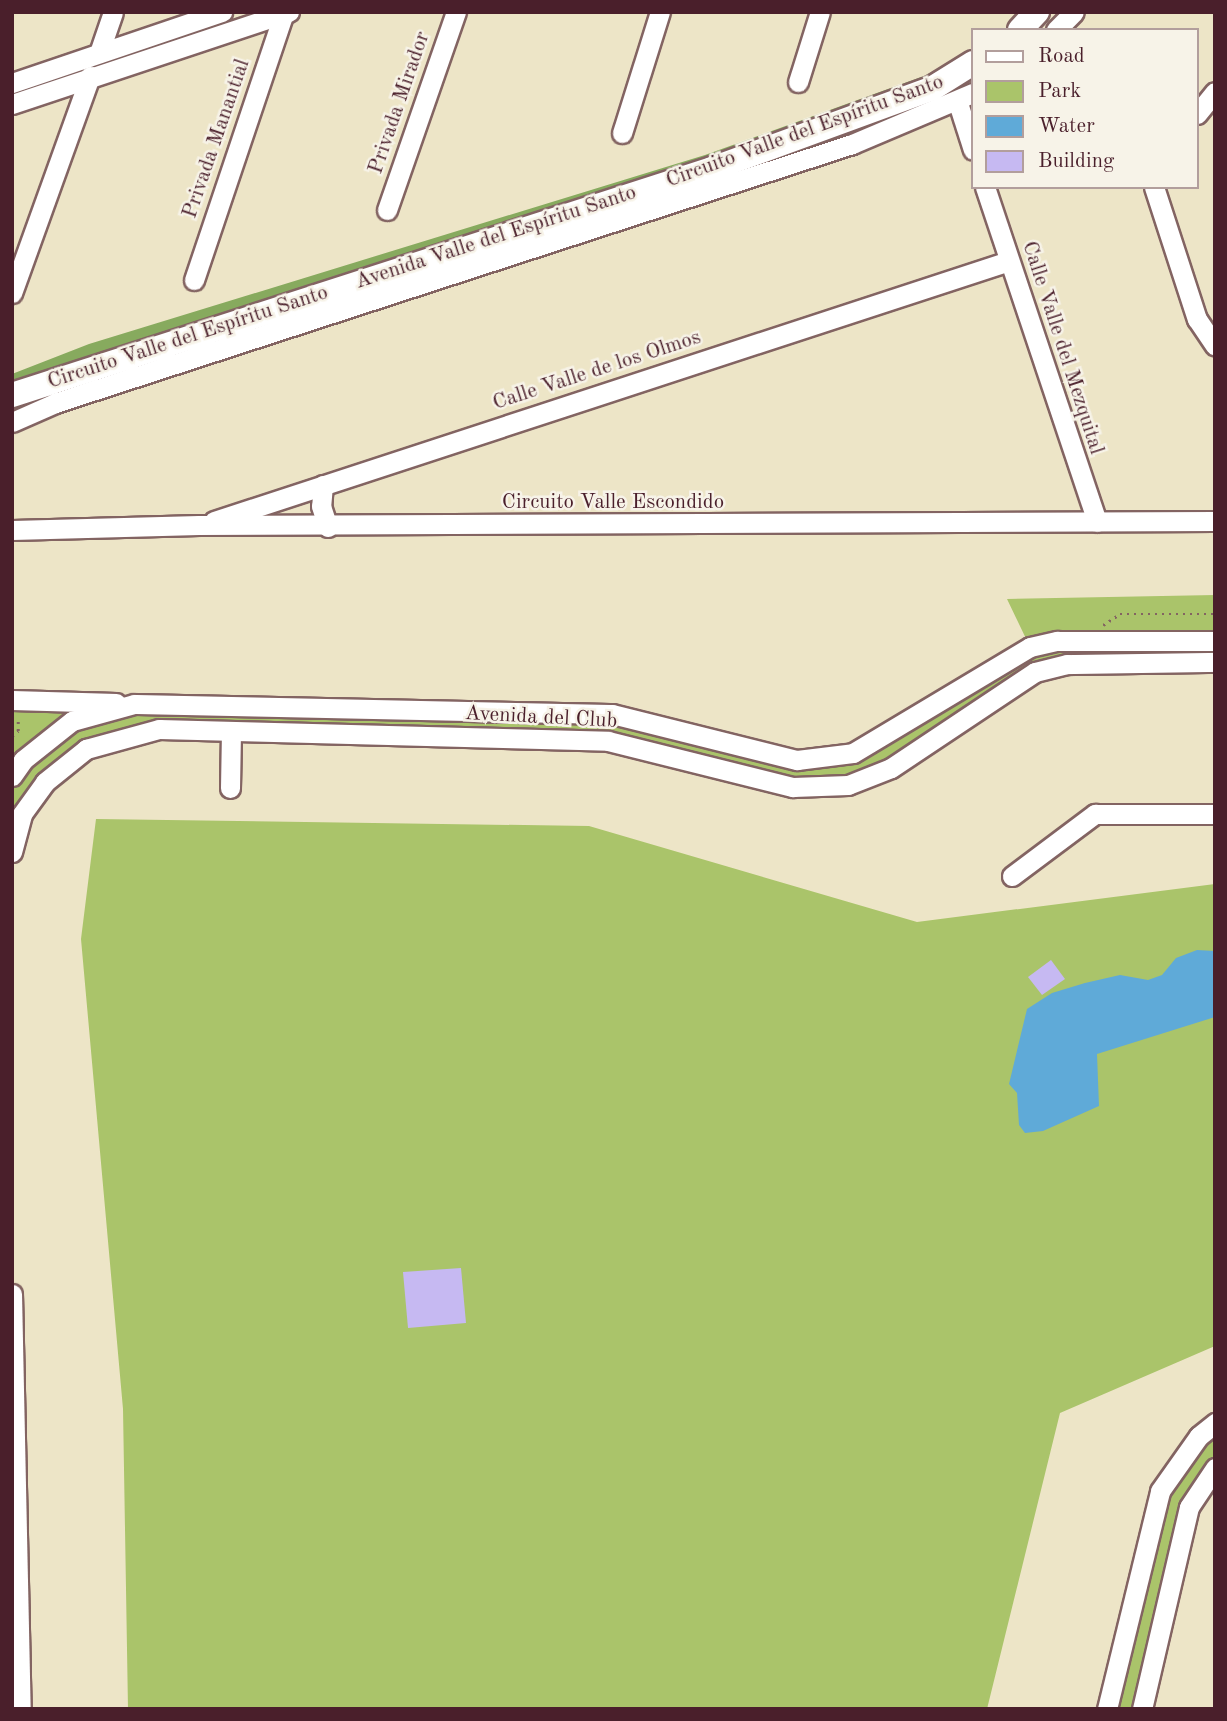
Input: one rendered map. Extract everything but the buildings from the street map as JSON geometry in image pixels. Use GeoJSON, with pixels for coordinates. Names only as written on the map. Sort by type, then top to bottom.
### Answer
{"type":"FeatureCollection","features":[{"type":"Feature","properties":{"kind":"main road"},"geometry":{"type":"LineString","coordinates":[[1022,28],[1037,12]]}},
{"type":"Feature","properties":{"kind":"main road","name":"Avenida Valle del Espíritu Santo"},"geometry":{"type":"LineString","coordinates":[[12,395],[712,169],[933,88],[972,64]]}},
{"type":"Feature","properties":{"kind":"street"},"geometry":{"type":"LineString","coordinates":[[99,53],[113,12]]}},
{"type":"Feature","properties":{"kind":"street"},"geometry":{"type":"LineString","coordinates":[[12,83],[222,12]]}},
{"type":"Feature","properties":{"kind":"street","name":"Privada Mirador"},"geometry":{"type":"LineString","coordinates":[[387,210],[456,12]]}},
{"type":"Feature","properties":{"kind":"street"},"geometry":{"type":"LineString","coordinates":[[622,133],[660,12]]}},
{"type":"Feature","properties":{"kind":"street"},"geometry":{"type":"LineString","coordinates":[[798,82],[820,12]]}},
{"type":"Feature","properties":{"kind":"street"},"geometry":{"type":"LineString","coordinates":[[1058,28],[1074,12]]}},
{"type":"Feature","properties":{"kind":"street"},"geometry":{"type":"LineString","coordinates":[[12,104],[285,13]]}},
{"type":"Feature","properties":{"kind":"street","name":"Privada Manantial"},"geometry":{"type":"LineString","coordinates":[[194,280],[285,13]]}},
{"type":"Feature","properties":{"kind":"street"},"geometry":{"type":"LineString","coordinates":[[12,293],[90,76]]}},
{"type":"Feature","properties":{"kind":"street"},"geometry":{"type":"LineString","coordinates":[[1199,112],[1215,92]]}},
{"type":"Feature","properties":{"kind":"street"},"geometry":{"type":"LineString","coordinates":[[966,98],[972,143]]}},
{"type":"Feature","properties":{"kind":"street","name":"Circuito Valle del Espíritu Santo"},"geometry":{"type":"LineString","coordinates":[[12,422],[55,403],[852,144],[966,98]]}},
{"type":"Feature","properties":{"kind":"street","name":"Calle Valle del Mezquital"},"geometry":{"type":"LineString","coordinates":[[986,189],[1097,522]]}},
{"type":"Feature","properties":{"kind":"street"},"geometry":{"type":"LineString","coordinates":[[1155,189],[1197,319],[1214,345]]}},
{"type":"Feature","properties":{"kind":"street","name":"Calle Valle de los Olmos"},"geometry":{"type":"LineString","coordinates":[[199,526],[1009,261]]}},
{"type":"Feature","properties":{"kind":"street"},"geometry":{"type":"LineString","coordinates":[[323,485],[321,506],[328,527]]}},
{"type":"Feature","properties":{"kind":"street","name":"Circuito Valle Escondido"},"geometry":{"type":"LineString","coordinates":[[12,530],[199,526],[1215,521]]}},
{"type":"Feature","properties":{"kind":"street","name":"Avenida del Club"},"geometry":{"type":"LineString","coordinates":[[12,700],[611,714],[797,760],[853,753],[1030,647],[1057,641],[1215,641]]}},
{"type":"Feature","properties":{"kind":"street"},"geometry":{"type":"LineString","coordinates":[[1095,663],[1098,642]]}},
{"type":"Feature","properties":{"kind":"street","name":"Avenida del Club"},"geometry":{"type":"LineString","coordinates":[[12,852],[22,814],[44,782],[86,749],[159,729],[608,741],[793,787],[848,785],[891,768],[1035,672],[1095,663],[1215,662]]}},
{"type":"Feature","properties":{"kind":"street","name":"Avenida del Club"},"geometry":{"type":"LineString","coordinates":[[12,776],[23,760],[72,722],[134,704]]}},
{"type":"Feature","properties":{"kind":"street"},"geometry":{"type":"LineString","coordinates":[[159,704],[159,729]]}},
{"type":"Feature","properties":{"kind":"street"},"geometry":{"type":"LineString","coordinates":[[230,788],[231,731]]}},
{"type":"Feature","properties":{"kind":"street"},"geometry":{"type":"LineString","coordinates":[[1012,876],[1095,814],[1215,814]]}},
{"type":"Feature","properties":{"kind":"street"},"geometry":{"type":"LineString","coordinates":[[12,1294],[16,1634],[21,1709]]}},
{"type":"Feature","properties":{"kind":"street"},"geometry":{"type":"LineString","coordinates":[[1107,1709],[1160,1491],[1199,1436],[1215,1423]]}},
{"type":"Feature","properties":{"kind":"street"},"geometry":{"type":"LineString","coordinates":[[1142,1709],[1189,1507],[1215,1468]]}},
{"type":"Feature","properties":{"kind":"path"},"geometry":{"type":"LineString","coordinates":[[1098,642],[1103,623],[1120,614],[1215,614]]}},
{"type":"Feature","properties":{"kind":"path"},"geometry":{"type":"LineString","coordinates":[[12,736],[18,731]]}},
{"type":"Feature","properties":{"kind":"green space"},"geometry":{"type":"Polygon","coordinates":[[[972,52],[972,70],[12,395],[12,374],[89,344],[705,155],[924,76],[972,52]]]}},
{"type":"Feature","properties":{"kind":"green space"},"geometry":{"type":"Polygon","coordinates":[[[1215,595],[1215,662],[1067,664],[891,768],[793,787],[608,741],[159,729],[86,749],[45,782],[12,852],[12,700],[611,714],[797,760],[853,753],[1030,647],[1007,599],[1215,595]]]}},
{"type":"Feature","properties":{"kind":"green space"},"geometry":{"type":"Polygon","coordinates":[[[96,819],[589,826],[917,922],[1215,884],[1215,1346],[1060,1413],[987,1709],[128,1709],[123,1409],[81,939],[96,819]]]}},
{"type":"Feature","properties":{"kind":"green space"},"geometry":{"type":"Polygon","coordinates":[[[1215,1423],[1215,1468],[1189,1507],[1142,1709],[1106,1709],[1160,1491],[1215,1423]]]}},
{"type":"Feature","properties":{"kind":"water"},"geometry":{"type":"Polygon","coordinates":[[[1197,950],[1215,951],[1215,1017],[1097,1054],[1099,1106],[1043,1131],[1025,1133],[1019,1125],[1017,1093],[1009,1084],[1027,1009],[1052,993],[1085,983],[1120,975],[1148,980],[1162,975],[1176,958],[1197,950]]]}}]}
